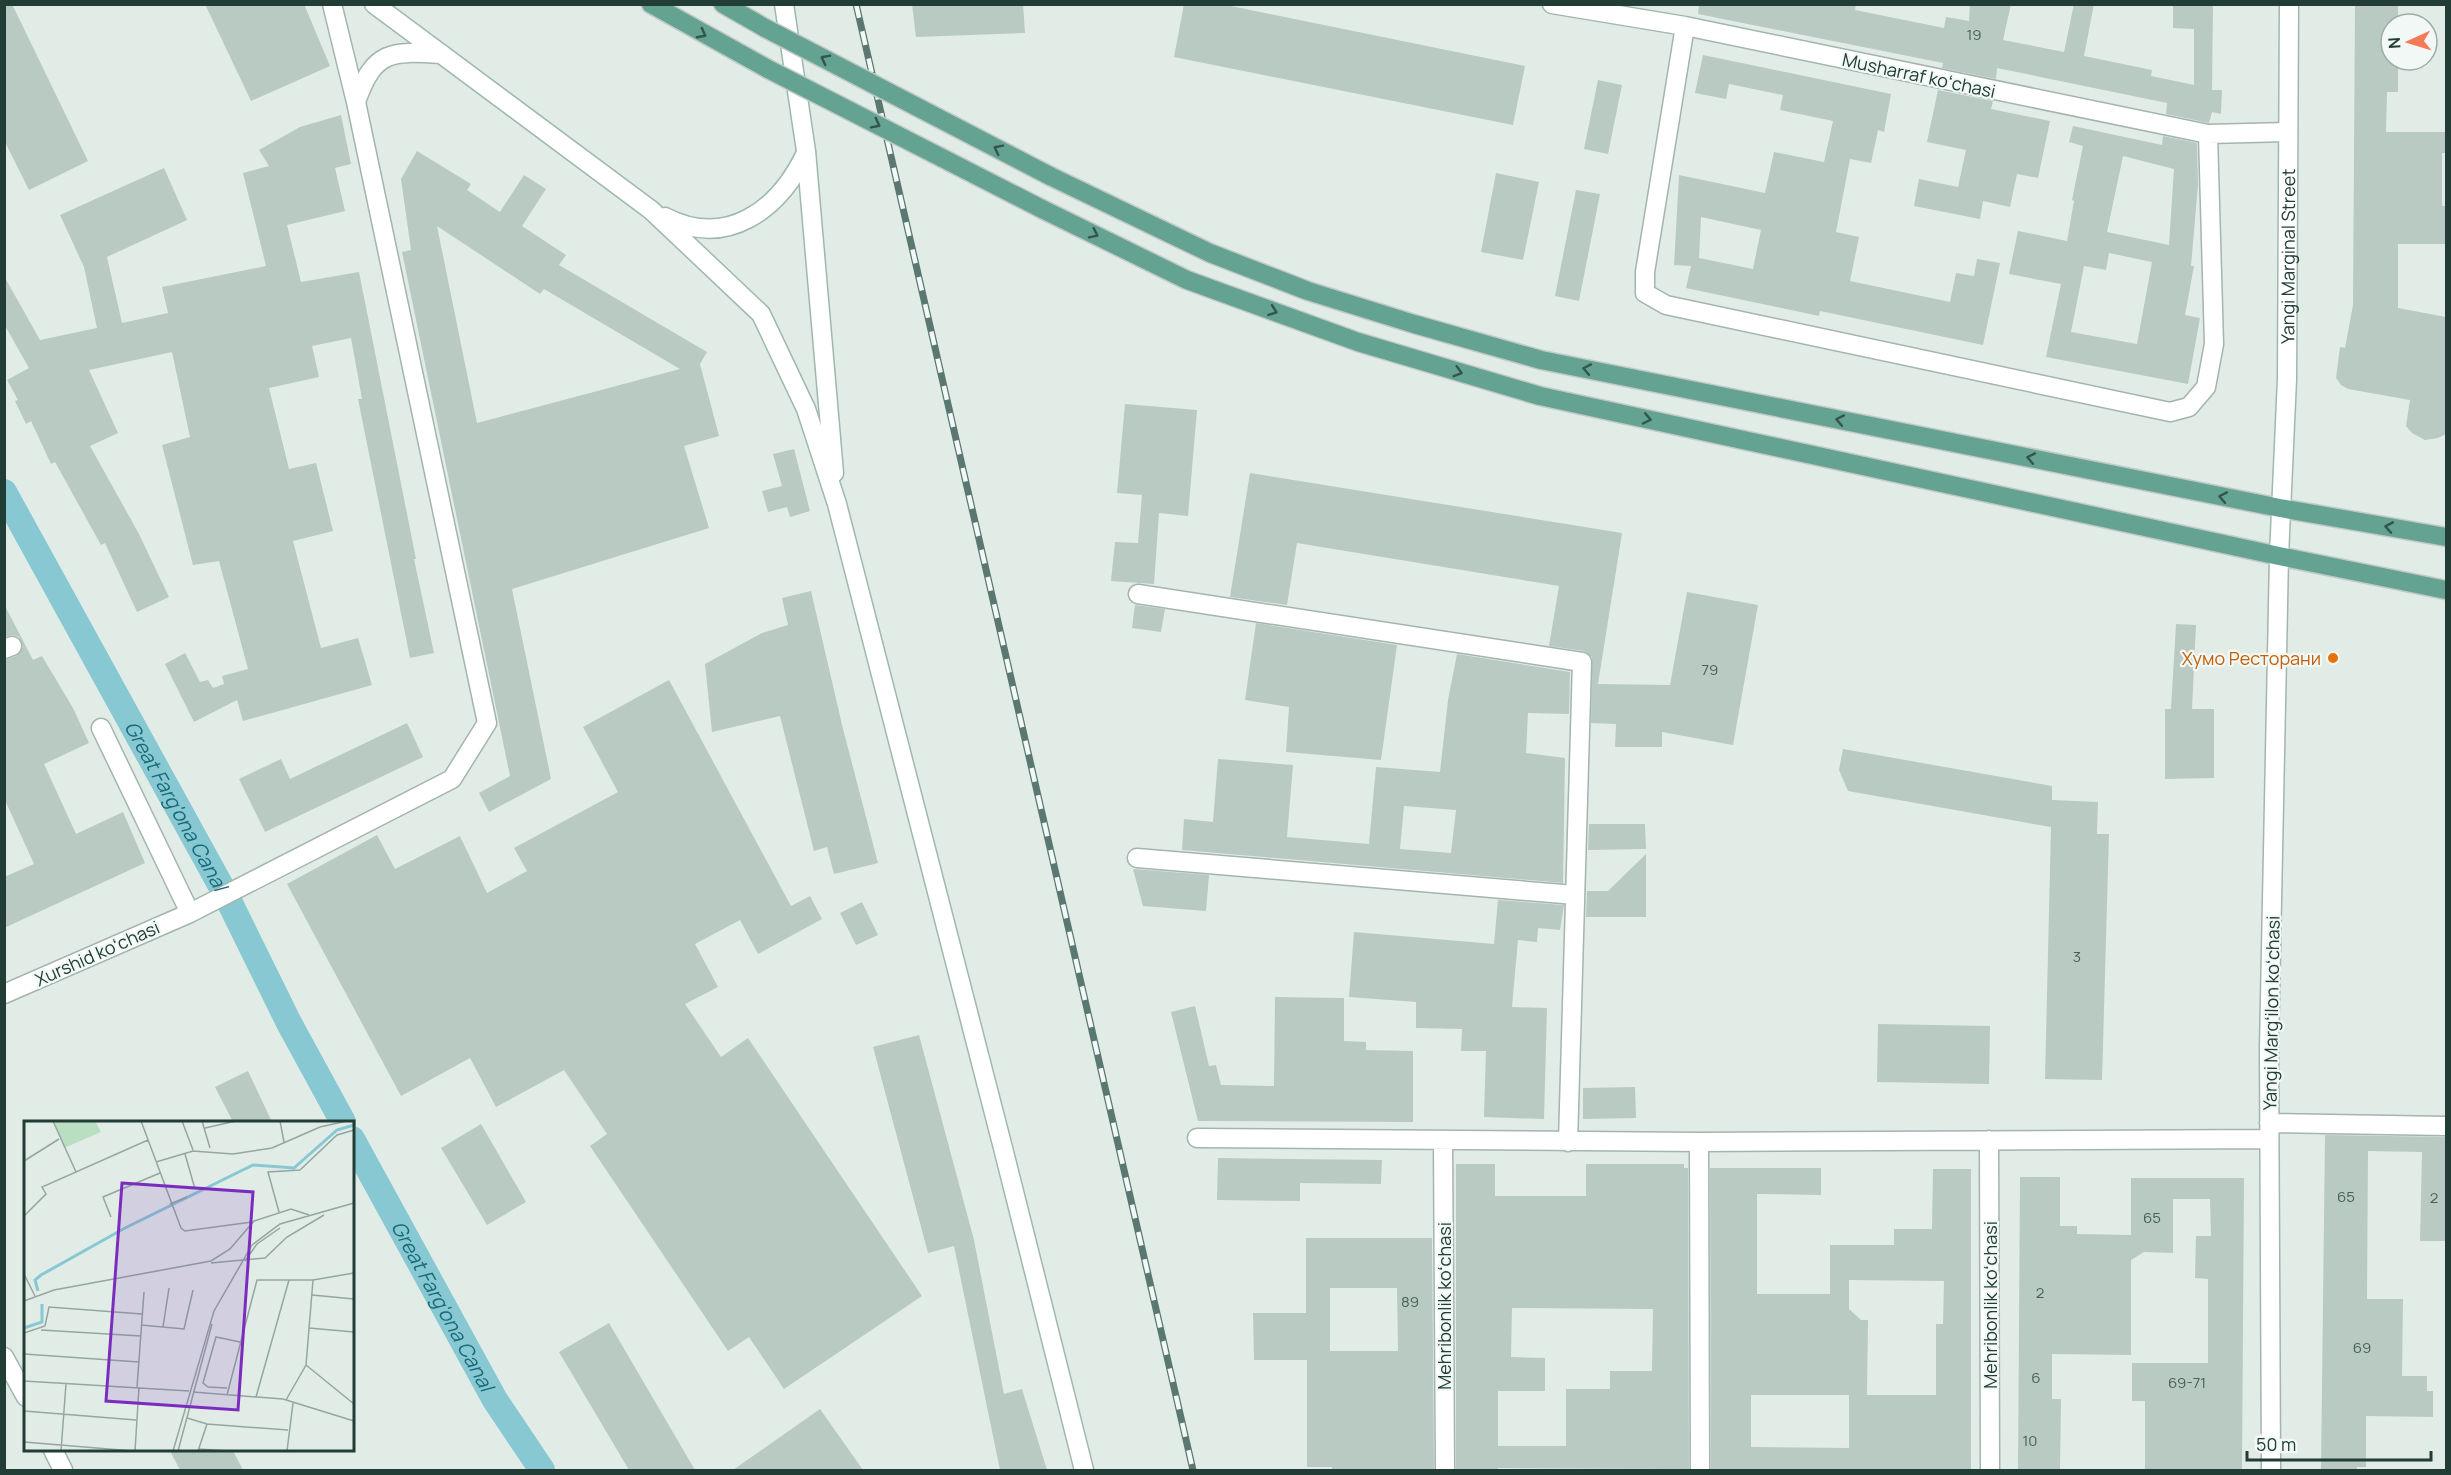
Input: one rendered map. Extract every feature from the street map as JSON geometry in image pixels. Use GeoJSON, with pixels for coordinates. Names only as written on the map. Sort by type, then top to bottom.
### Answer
{"type":"FeatureCollection","features":[{"type":"Feature","properties":{"kind":"main road"},"geometry":{"type":"LineString","coordinates":[[651,4],[768,69],[1041,209],[1187,280],[1358,342],[1540,396],[2446,590]]}},
{"type":"Feature","properties":{"kind":"main road"},"geometry":{"type":"LineString","coordinates":[[723,4],[1050,176],[1210,253],[1308,291],[1414,324],[1530,357],[2280,508],[2446,537]]}},
{"type":"Feature","properties":{"kind":"street","name":"Xurshid koʻchasi"},"geometry":{"type":"LineString","coordinates":[[4,993],[190,913],[452,779],[487,723],[356,102],[332,4]]}},
{"type":"Feature","properties":{"kind":"street"},"geometry":{"type":"LineString","coordinates":[[374,4],[651,210],[761,314],[806,409],[837,504],[1003,1148],[1083,1470]]}},
{"type":"Feature","properties":{"kind":"street"},"geometry":{"type":"LineString","coordinates":[[784,4],[806,152],[837,504]]}},
{"type":"Feature","properties":{"kind":"street","name":"Musharraf koʻchasi"},"geometry":{"type":"LineString","coordinates":[[1552,4],[1685,26],[2208,134],[2288,132]]}},
{"type":"Feature","properties":{"kind":"street","name":"Yangi Marginal Street"},"geometry":{"type":"LineString","coordinates":[[2279,556],[2287,379],[2289,4]]}},
{"type":"Feature","properties":{"kind":"street"},"geometry":{"type":"LineString","coordinates":[[1685,26],[1645,272],[1645,293],[1666,305],[2170,412],[2189,407],[2206,387],[2214,344],[2208,134]]}},
{"type":"Feature","properties":{"kind":"street"},"geometry":{"type":"LineString","coordinates":[[356,102],[364,78],[381,59],[406,52],[441,54]]}},
{"type":"Feature","properties":{"kind":"street"},"geometry":{"type":"LineString","coordinates":[[651,210],[672,221],[694,228],[718,228],[742,223],[763,211],[781,193],[796,173],[806,152]]}},
{"type":"Feature","properties":{"kind":"street","name":"Yangi Margʻilon koʻchasi"},"geometry":{"type":"LineString","coordinates":[[2271,1470],[2269,1131],[2279,556]]}},
{"type":"Feature","properties":{"kind":"street"},"geometry":{"type":"LineString","coordinates":[[1138,594],[1582,662],[1568,1142]]}},
{"type":"Feature","properties":{"kind":"street"},"geometry":{"type":"LineString","coordinates":[[101,728],[190,913]]}},
{"type":"Feature","properties":{"kind":"street"},"geometry":{"type":"LineString","coordinates":[[1137,858],[1575,895]]}},
{"type":"Feature","properties":{"kind":"street"},"geometry":{"type":"LineString","coordinates":[[1197,1138],[1699,1143],[1989,1140],[2446,1126]]}},
{"type":"Feature","properties":{"kind":"street","name":"Mehribonlik koʻchasi"},"geometry":{"type":"LineString","coordinates":[[1989,1140],[1990,1470]]}},
{"type":"Feature","properties":{"kind":"street","name":"Mehribonlik koʻchasi"},"geometry":{"type":"LineString","coordinates":[[1443,1141],[1445,1470]]}},
{"type":"Feature","properties":{"kind":"street"},"geometry":{"type":"LineString","coordinates":[[1699,1143],[1700,1470]]}},
{"type":"Feature","properties":{"kind":"street"},"geometry":{"type":"LineString","coordinates":[[4,1357],[24,1393]]}},
{"type":"Feature","properties":{"kind":"street"},"geometry":{"type":"LineString","coordinates":[[54,1451],[63,1470]]}},
{"type":"Feature","properties":{"kind":"building"},"geometry":{"type":"Polygon","coordinates":[[[4,4],[12,4],[88,161],[29,190],[4,140],[4,4]]]}},
{"type":"Feature","properties":{"kind":"building"},"geometry":{"type":"Polygon","coordinates":[[[205,4],[304,4],[330,66],[251,101],[205,4]]]}},
{"type":"Feature","properties":{"kind":"building"},"geometry":{"type":"Polygon","coordinates":[[[912,4],[1023,4],[1025,33],[916,37],[912,4]]]}},
{"type":"Feature","properties":{"kind":"building"},"geometry":{"type":"Polygon","coordinates":[[[1184,4],[1221,4],[1525,66],[1513,125],[1174,57],[1184,4]]]}},
{"type":"Feature","properties":{"kind":"building"},"geometry":{"type":"Polygon","coordinates":[[[1699,4],[1856,4],[1855,10],[1944,28],[1946,17],[1969,21],[1970,4],[2011,4],[2003,40],[2064,52],[2074,4],[2094,4],[2084,56],[2152,70],[2151,76],[2194,85],[2194,29],[2173,28],[2173,4],[2213,4],[2212,90],[2222,90],[2221,114],[2212,112],[2209,123],[2166,114],[2167,103],[1997,68],[1996,79],[1942,68],[1943,63],[1698,14],[1699,4]]]}},
{"type":"Feature","properties":{"kind":"building"},"geometry":{"type":"Polygon","coordinates":[[[2355,5],[2398,5],[2398,12],[2379,12],[2379,72],[2398,72],[2398,92],[2387,92],[2386,132],[2446,132],[2446,153],[2442,153],[2442,206],[2446,206],[2446,244],[2398,244],[2398,308],[2446,317],[2446,434],[2438,438],[2425,440],[2412,433],[2406,426],[2410,400],[2348,389],[2336,378],[2340,347],[2345,348],[2353,305],[2355,5]]]}},
{"type":"Feature","properties":{"kind":"building"},"geometry":{"type":"Polygon","coordinates":[[[1703,55],[1891,94],[1884,132],[1878,130],[1871,163],[1850,159],[1836,232],[1859,237],[1850,281],[1950,302],[1956,273],[1974,276],[1977,259],[2000,263],[1983,345],[1820,311],[1819,316],[1686,288],[1691,266],[1674,265],[1679,175],[1765,193],[1774,152],[1824,162],[1833,121],[1780,110],[1783,95],[1729,84],[1726,99],[1695,93],[1703,55]],[[1701,217],[1699,258],[1753,269],[1761,230],[1701,217]]]}},
{"type":"Feature","properties":{"kind":"building"},"geometry":{"type":"Polygon","coordinates":[[[1598,80],[1622,85],[1608,154],[1584,149],[1598,80]]]}},
{"type":"Feature","properties":{"kind":"building"},"geometry":{"type":"Polygon","coordinates":[[[1938,90],[1993,101],[1991,109],[2050,121],[2038,178],[2017,174],[2010,207],[1983,201],[1980,219],[1914,206],[1919,179],[1958,187],[1966,150],[1927,142],[1938,90]]]}},
{"type":"Feature","properties":{"kind":"building"},"geometry":{"type":"Polygon","coordinates":[[[341,115],[351,164],[335,168],[345,211],[287,225],[301,282],[359,272],[434,653],[410,658],[358,399],[362,399],[351,338],[312,346],[319,377],[269,388],[289,469],[316,463],[333,531],[293,541],[321,648],[358,638],[372,685],[243,721],[237,700],[194,722],[165,664],[185,653],[200,682],[208,680],[213,688],[224,684],[222,676],[248,669],[219,561],[193,565],[162,445],[190,437],[172,352],[89,370],[118,433],[90,446],[139,534],[169,597],[137,612],[105,543],[101,545],[55,462],[51,464],[31,421],[26,424],[15,401],[18,400],[7,380],[29,368],[4,324],[4,276],[40,340],[97,328],[84,267],[60,215],[164,168],[187,220],[107,257],[122,323],[168,313],[162,287],[266,266],[243,173],[269,166],[259,150],[300,127],[341,115]]]}},
{"type":"Feature","properties":{"kind":"building"},"geometry":{"type":"Polygon","coordinates":[[[2073,126],[2162,145],[2163,136],[2197,143],[2198,185],[2191,266],[2194,266],[2185,315],[2200,318],[2188,384],[2046,357],[2061,284],[2009,274],[2018,231],[2067,241],[2074,201],[2072,200],[2083,146],[2069,142],[2073,126]],[[2123,156],[2107,232],[2169,245],[2174,169],[2123,156]],[[2109,253],[2106,270],[2084,266],[2071,332],[2137,344],[2152,262],[2109,253]]]}},
{"type":"Feature","properties":{"kind":"building"},"geometry":{"type":"Polygon","coordinates":[[[417,151],[471,184],[467,190],[500,212],[524,175],[546,189],[522,226],[566,255],[559,265],[707,352],[700,364],[719,436],[684,446],[709,528],[512,589],[551,779],[489,812],[479,793],[510,776],[402,252],[411,250],[401,179],[417,151]],[[437,226],[477,423],[680,369],[544,289],[540,294],[437,226]]]}},
{"type":"Feature","properties":{"kind":"building"},"geometry":{"type":"Polygon","coordinates":[[[1496,173],[1539,182],[1523,260],[1481,252],[1496,173]]]}},
{"type":"Feature","properties":{"kind":"building"},"geometry":{"type":"Polygon","coordinates":[[[1576,190],[1600,194],[1579,301],[1555,296],[1576,190]]]}},
{"type":"Feature","properties":{"kind":"building"},"geometry":{"type":"Polygon","coordinates":[[[1125,404],[1197,410],[1188,516],[1159,513],[1154,584],[1111,581],[1115,542],[1138,543],[1142,495],[1117,493],[1125,404]]]}},
{"type":"Feature","properties":{"kind":"building"},"geometry":{"type":"Polygon","coordinates":[[[794,449],[810,511],[790,517],[787,507],[768,512],[762,491],[782,486],[773,454],[794,449]]]}},
{"type":"Feature","properties":{"kind":"building"},"geometry":{"type":"Polygon","coordinates":[[[1250,473],[1622,533],[1598,684],[1670,685],[1687,592],[1758,605],[1733,745],[1662,732],[1662,747],[1615,747],[1616,724],[1591,723],[1592,657],[1584,651],[1549,646],[1559,586],[1297,543],[1287,605],[1230,597],[1250,473]]]}},
{"type":"Feature","properties":{"kind":"building"},"geometry":{"type":"Polygon","coordinates":[[[811,591],[843,729],[878,863],[834,874],[827,847],[814,851],[780,716],[712,732],[705,664],[762,633],[788,625],[782,598],[811,591]]]}},
{"type":"Feature","properties":{"kind":"building"},"geometry":{"type":"Polygon","coordinates":[[[4,604],[33,660],[42,656],[73,708],[89,743],[44,764],[76,834],[123,812],[145,863],[4,928],[4,877],[34,864],[4,798],[4,660],[16,656],[23,647],[19,637],[13,635],[4,637],[4,604]]]}},
{"type":"Feature","properties":{"kind":"building"},"geometry":{"type":"Polygon","coordinates":[[[1135,605],[1165,609],[1161,632],[1132,628],[1135,605]]]}},
{"type":"Feature","properties":{"kind":"building"},"geometry":{"type":"Polygon","coordinates":[[[1256,623],[1397,645],[1381,760],[1286,752],[1289,707],[1245,700],[1256,623]]]}},
{"type":"Feature","properties":{"kind":"building"},"geometry":{"type":"Polygon","coordinates":[[[2176,624],[2196,625],[2192,709],[2214,709],[2214,778],[2165,779],[2165,709],[2171,709],[2176,624]]]}},
{"type":"Feature","properties":{"kind":"building"},"geometry":{"type":"Polygon","coordinates":[[[1457,654],[1570,672],[1569,714],[1528,713],[1526,753],[1565,758],[1563,883],[1182,850],[1184,819],[1213,822],[1218,759],[1293,765],[1287,837],[1369,844],[1376,767],[1440,772],[1448,700],[1457,654]],[[1404,806],[1400,849],[1451,853],[1456,810],[1404,806]]]}},
{"type":"Feature","properties":{"kind":"building"},"geometry":{"type":"Polygon","coordinates":[[[669,680],[791,906],[810,896],[822,919],[758,954],[740,920],[695,944],[718,987],[685,1004],[721,1057],[748,1038],[922,1296],[784,1389],[749,1337],[728,1351],[590,1146],[607,1134],[564,1070],[496,1107],[470,1058],[401,1096],[287,884],[377,835],[395,869],[460,836],[487,893],[527,871],[514,848],[618,792],[583,727],[669,680]]]}},
{"type":"Feature","properties":{"kind":"building"},"geometry":{"type":"Polygon","coordinates":[[[407,723],[423,757],[265,832],[239,779],[281,759],[290,779],[407,723]]]}},
{"type":"Feature","properties":{"kind":"building"},"geometry":{"type":"Polygon","coordinates":[[[1843,749],[2052,786],[2052,800],[2098,802],[2097,834],[2109,834],[2102,1080],[2045,1079],[2051,827],[1848,791],[1839,770],[1843,749]]]}},
{"type":"Feature","properties":{"kind":"building"},"geometry":{"type":"Polygon","coordinates":[[[1589,824],[1645,824],[1646,849],[1588,850],[1589,824]]]}},
{"type":"Feature","properties":{"kind":"building"},"geometry":{"type":"Polygon","coordinates":[[[1646,854],[1646,917],[1586,917],[1587,891],[1608,891],[1646,854]]]}},
{"type":"Feature","properties":{"kind":"building"},"geometry":{"type":"Polygon","coordinates":[[[1133,869],[1209,875],[1206,911],[1143,906],[1133,869]]]}},
{"type":"Feature","properties":{"kind":"building"},"geometry":{"type":"Polygon","coordinates":[[[1498,900],[1564,905],[1560,930],[1538,928],[1537,942],[1518,940],[1512,1007],[1547,1008],[1544,1119],[1484,1117],[1486,1051],[1461,1051],[1462,1029],[1416,1028],[1416,1002],[1349,997],[1354,932],[1494,944],[1498,900]]]}},
{"type":"Feature","properties":{"kind":"building"},"geometry":{"type":"Polygon","coordinates":[[[862,902],[878,935],[856,945],[840,913],[862,902]]]}},
{"type":"Feature","properties":{"kind":"building"},"geometry":{"type":"Polygon","coordinates":[[[1275,997],[1344,998],[1344,1041],[1366,1042],[1366,1050],[1413,1051],[1413,1122],[1198,1121],[1171,1012],[1195,1006],[1209,1066],[1216,1065],[1221,1085],[1274,1086],[1275,997]]]}},
{"type":"Feature","properties":{"kind":"building"},"geometry":{"type":"Polygon","coordinates":[[[1878,1024],[1990,1026],[1989,1084],[1877,1082],[1878,1024]]]}},
{"type":"Feature","properties":{"kind":"building"},"geometry":{"type":"Polygon","coordinates":[[[919,1035],[974,1240],[1004,1394],[1022,1389],[1047,1470],[1000,1470],[954,1246],[928,1253],[873,1047],[919,1035]]]}},
{"type":"Feature","properties":{"kind":"building"},"geometry":{"type":"Polygon","coordinates":[[[248,1071],[272,1121],[232,1121],[215,1087],[248,1071]]]}},
{"type":"Feature","properties":{"kind":"building"},"geometry":{"type":"Polygon","coordinates":[[[1635,1087],[1636,1118],[1583,1119],[1583,1088],[1635,1087]]]}},
{"type":"Feature","properties":{"kind":"building"},"geometry":{"type":"Polygon","coordinates":[[[481,1124],[526,1202],[487,1225],[441,1148],[481,1124]]]}},
{"type":"Feature","properties":{"kind":"building"},"geometry":{"type":"Polygon","coordinates":[[[2325,1135],[2446,1137],[2446,1241],[2420,1241],[2422,1152],[2368,1151],[2367,1299],[2403,1299],[2402,1376],[2427,1376],[2427,1391],[2433,1391],[2433,1417],[2366,1416],[2366,1467],[2357,1467],[2357,1470],[2321,1470],[2325,1135]]]}},
{"type":"Feature","properties":{"kind":"building"},"geometry":{"type":"Polygon","coordinates":[[[1218,1158],[1382,1160],[1381,1184],[1300,1183],[1300,1201],[1217,1200],[1218,1158]]]}},
{"type":"Feature","properties":{"kind":"building"},"geometry":{"type":"Polygon","coordinates":[[[1456,1164],[1495,1164],[1495,1196],[1586,1196],[1586,1164],[1684,1164],[1684,1168],[1688,1168],[1689,1469],[1498,1468],[1498,1470],[1456,1470],[1456,1164]],[[1512,1308],[1511,1357],[1545,1358],[1545,1391],[1498,1391],[1498,1446],[1566,1446],[1566,1389],[1610,1389],[1610,1371],[1652,1371],[1653,1309],[1512,1308]]]}},
{"type":"Feature","properties":{"kind":"building"},"geometry":{"type":"Polygon","coordinates":[[[1710,1168],[1821,1168],[1821,1195],[1757,1194],[1757,1294],[1830,1294],[1830,1245],[1894,1245],[1894,1229],[1932,1229],[1933,1169],[1971,1169],[1971,1470],[1711,1470],[1710,1168]],[[1849,1280],[1849,1309],[1861,1320],[1868,1320],[1867,1395],[1936,1395],[1936,1324],[1943,1324],[1944,1281],[1849,1280]],[[1751,1395],[1751,1447],[1849,1448],[1849,1395],[1751,1395]]]}},
{"type":"Feature","properties":{"kind":"building"},"geometry":{"type":"Polygon","coordinates":[[[2020,1177],[2060,1177],[2060,1226],[2077,1226],[2077,1234],[2131,1235],[2131,1178],[2244,1178],[2242,1470],[2145,1470],[2145,1401],[2132,1401],[2132,1363],[2208,1363],[2208,1279],[2195,1278],[2196,1236],[2211,1236],[2210,1199],[2173,1199],[2173,1253],[2144,1252],[2131,1260],[2131,1355],[2052,1354],[2052,1399],[2061,1399],[2060,1470],[2018,1470],[2020,1177]]]}},
{"type":"Feature","properties":{"kind":"building"},"geometry":{"type":"Polygon","coordinates":[[[1306,1238],[1432,1238],[1434,1470],[1332,1470],[1332,1467],[1307,1467],[1307,1360],[1254,1360],[1253,1313],[1306,1313],[1306,1238]],[[1330,1288],[1330,1351],[1398,1351],[1397,1288],[1330,1288]]]}},
{"type":"Feature","properties":{"kind":"building"},"geometry":{"type":"Polygon","coordinates":[[[609,1323],[695,1470],[629,1470],[559,1352],[609,1323]]]}},
{"type":"Feature","properties":{"kind":"building"},"geometry":{"type":"Polygon","coordinates":[[[820,1409],[863,1470],[733,1470],[820,1409]]]}},
{"type":"Feature","properties":{"kind":"building"},"geometry":{"type":"Polygon","coordinates":[[[170,1451],[233,1451],[243,1470],[180,1470],[170,1451]]]}},
{"type":"Feature","properties":{"kind":"waterway","name":"Great Farg'ona Canal"},"geometry":{"type":"LineString","coordinates":[[4,492],[227,897],[289,1023],[342,1121]]}},
{"type":"Feature","properties":{"kind":"waterway","name":"Great Farg'ona Canal"},"geometry":{"type":"LineString","coordinates":[[354,1143],[495,1400],[542,1470]]}},
{"type":"Feature","properties":{"kind":"railway"},"geometry":{"type":"LineString","coordinates":[[856,4],[1193,1470]]}},
{"type":"Feature","properties":{"kind":"place","name":"Хумо Ресторани"},"geometry":{"type":"Point","coordinates":[2333,658]}}]}
